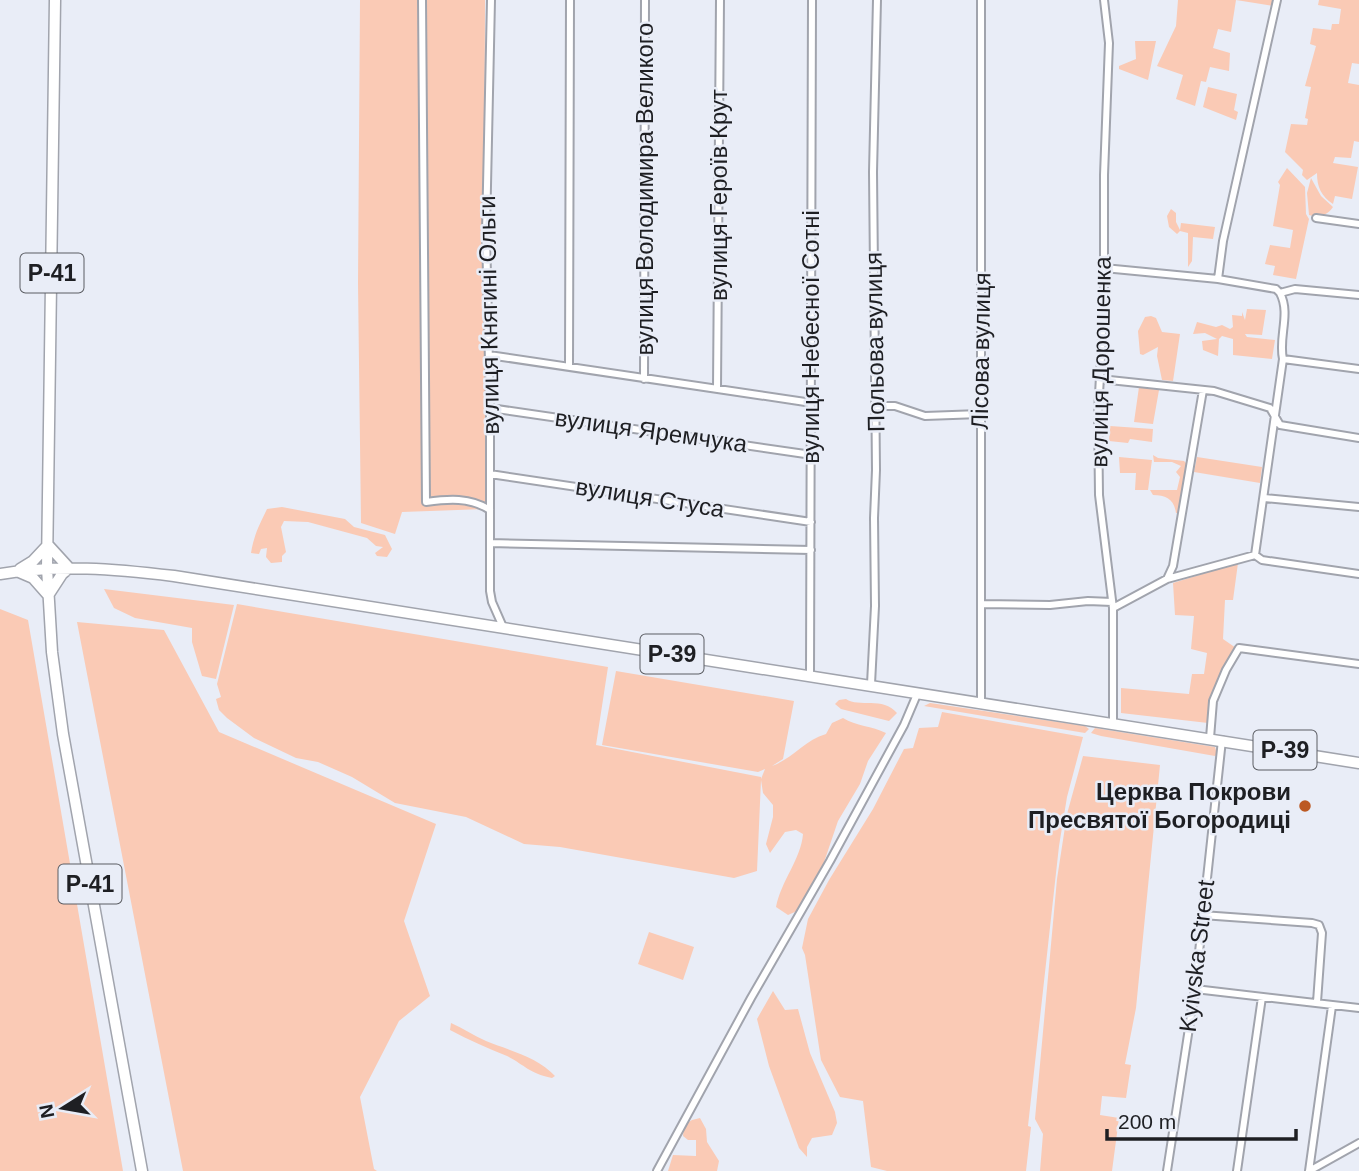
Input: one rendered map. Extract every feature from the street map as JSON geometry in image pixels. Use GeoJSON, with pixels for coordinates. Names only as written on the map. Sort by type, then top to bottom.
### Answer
{"type":"FeatureCollection","features":[{"type":"Feature","properties":{"kind":"main road","name":"Р-41"},"geometry":{"type":"LineString","coordinates":[[55,0],[47,545],[52,652],[64,734],[142,1171]]}},
{"type":"Feature","properties":{"kind":"main road"},"geometry":{"type":"LineString","coordinates":[[47,545],[69,568],[49,595],[33,578],[17,572],[33,561],[47,545]]}},
{"type":"Feature","properties":{"kind":"main road","name":"Р-39"},"geometry":{"type":"LineString","coordinates":[[0,574],[47,568],[99,568],[174,576],[1359,763]]}},
{"type":"Feature","properties":{"kind":"street"},"geometry":{"type":"LineString","coordinates":[[422,0],[426,502],[464,500],[478,502],[490,510]]}},
{"type":"Feature","properties":{"kind":"street","name":"вулиця Княгині Ольги"},"geometry":{"type":"LineString","coordinates":[[491,0],[486,232],[490,591],[492,603],[503,627]]}},
{"type":"Feature","properties":{"kind":"street"},"geometry":{"type":"LineString","coordinates":[[569,366],[570,0]]}},
{"type":"Feature","properties":{"kind":"street","name":"вулиця Володимира Великого"},"geometry":{"type":"LineString","coordinates":[[644,379],[645,0]]}},
{"type":"Feature","properties":{"kind":"street","name":"вулиця Героїв Крут"},"geometry":{"type":"LineString","coordinates":[[717,389],[720,0]]}},
{"type":"Feature","properties":{"kind":"street","name":"вулиця Небесної Сотні"},"geometry":{"type":"LineString","coordinates":[[810,675],[812,0]]}},
{"type":"Feature","properties":{"kind":"street","name":"Польова вулиця"},"geometry":{"type":"LineString","coordinates":[[871,684],[875,606],[877,406],[873,172],[877,0]]}},
{"type":"Feature","properties":{"kind":"street","name":"Лісова вулиця"},"geometry":{"type":"LineString","coordinates":[[981,0],[981,702]]}},
{"type":"Feature","properties":{"kind":"street","name":"вулиця Дорошенка"},"geometry":{"type":"LineString","coordinates":[[1104,0],[1109,43],[1099,495],[1113,605],[1112,724]]}},
{"type":"Feature","properties":{"kind":"street"},"geometry":{"type":"LineString","coordinates":[[1218,279],[1223,241],[1278,0]]}},
{"type":"Feature","properties":{"kind":"street"},"geometry":{"type":"LineString","coordinates":[[1316,218],[1359,224]]}},
{"type":"Feature","properties":{"kind":"street"},"geometry":{"type":"LineString","coordinates":[[1104,268],[1218,279],[1276,289],[1280,293],[1286,307],[1281,338],[1283,359],[1255,555]]}},
{"type":"Feature","properties":{"kind":"street"},"geometry":{"type":"LineString","coordinates":[[1280,293],[1283,290],[1295,289],[1359,295]]}},
{"type":"Feature","properties":{"kind":"street"},"geometry":{"type":"LineString","coordinates":[[489,355],[812,403]]}},
{"type":"Feature","properties":{"kind":"street"},"geometry":{"type":"LineString","coordinates":[[1283,359],[1359,369]]}},
{"type":"Feature","properties":{"kind":"street"},"geometry":{"type":"LineString","coordinates":[[1100,379],[1214,391],[1270,408],[1280,425],[1359,438]]}},
{"type":"Feature","properties":{"kind":"street"},"geometry":{"type":"LineString","coordinates":[[1167,579],[1173,566],[1203,390]]}},
{"type":"Feature","properties":{"kind":"street"},"geometry":{"type":"LineString","coordinates":[[877,406],[895,406],[925,416],[980,414]]}},
{"type":"Feature","properties":{"kind":"street","name":"вулиця Яремчука"},"geometry":{"type":"LineString","coordinates":[[490,408],[812,455]]}},
{"type":"Feature","properties":{"kind":"street","name":"вулиця Стуса"},"geometry":{"type":"LineString","coordinates":[[490,474],[811,522]]}},
{"type":"Feature","properties":{"kind":"street"},"geometry":{"type":"LineString","coordinates":[[1264,498],[1359,507]]}},
{"type":"Feature","properties":{"kind":"street"},"geometry":{"type":"LineString","coordinates":[[490,543],[811,550]]}},
{"type":"Feature","properties":{"kind":"street"},"geometry":{"type":"LineString","coordinates":[[981,604],[1050,605],[1088,601],[1113,605],[1167,579],[1255,555]]}},
{"type":"Feature","properties":{"kind":"street"},"geometry":{"type":"LineString","coordinates":[[1255,555],[1262,560],[1359,575]]}},
{"type":"Feature","properties":{"kind":"street","name":"Kyivska Street"},"geometry":{"type":"LineString","coordinates":[[1167,1171],[1195,989],[1215,739],[1211,724],[1213,701],[1239,648],[1359,664]]}},
{"type":"Feature","properties":{"kind":"street"},"geometry":{"type":"LineString","coordinates":[[657,1171],[899,735],[918,692]]}},
{"type":"Feature","properties":{"kind":"street"},"geometry":{"type":"LineString","coordinates":[[1202,915],[1312,923],[1321,928],[1317,1002]]}},
{"type":"Feature","properties":{"kind":"street"},"geometry":{"type":"LineString","coordinates":[[1195,989],[1359,1008]]}},
{"type":"Feature","properties":{"kind":"street"},"geometry":{"type":"LineString","coordinates":[[1237,1171],[1262,997]]}},
{"type":"Feature","properties":{"kind":"street"},"geometry":{"type":"LineString","coordinates":[[1309,1171],[1332,1006]]}},
{"type":"Feature","properties":{"kind":"street"},"geometry":{"type":"LineString","coordinates":[[1309,1171],[1359,1143]]}},
{"type":"Feature","properties":{"kind":"shaded area"},"geometry":{"type":"Polygon","coordinates":[[[360,0],[485,0],[484,273],[488,503],[485,509],[402,512],[395,534],[361,523],[358,283],[360,0]]]}},
{"type":"Feature","properties":{"kind":"shaded area"},"geometry":{"type":"Polygon","coordinates":[[[1178,0],[1236,0],[1231,32],[1218,29],[1213,48],[1230,53],[1229,71],[1210,67],[1206,82],[1201,81],[1195,106],[1176,99],[1183,75],[1157,66],[1176,26],[1178,0]]]}},
{"type":"Feature","properties":{"kind":"shaded area"},"geometry":{"type":"Polygon","coordinates":[[[1236,0],[1274,0],[1273,6],[1236,0]]]}},
{"type":"Feature","properties":{"kind":"shaded area"},"geometry":{"type":"Polygon","coordinates":[[[1319,0],[1359,0],[1359,64],[1352,63],[1348,83],[1359,85],[1359,142],[1354,141],[1351,158],[1335,157],[1333,163],[1358,167],[1352,199],[1335,196],[1333,204],[1320,191],[1317,173],[1307,180],[1302,175],[1303,170],[1285,152],[1291,124],[1307,125],[1308,119],[1305,118],[1311,87],[1305,86],[1316,46],[1310,44],[1313,28],[1331,30],[1332,24],[1339,24],[1341,9],[1318,5],[1319,0]]]}},
{"type":"Feature","properties":{"kind":"shaded area"},"geometry":{"type":"Polygon","coordinates":[[[1135,41],[1156,41],[1148,80],[1119,69],[1119,66],[1136,59],[1135,41]]]}},
{"type":"Feature","properties":{"kind":"shaded area"},"geometry":{"type":"Polygon","coordinates":[[[1208,87],[1237,94],[1234,110],[1238,112],[1236,120],[1203,107],[1208,87]]]}},
{"type":"Feature","properties":{"kind":"shaded area"},"geometry":{"type":"Polygon","coordinates":[[[1287,168],[1305,187],[1306,214],[1309,219],[1296,279],[1273,275],[1275,266],[1265,264],[1270,245],[1290,248],[1293,230],[1273,226],[1280,185],[1278,182],[1287,168]]]}},
{"type":"Feature","properties":{"kind":"shaded area"},"geometry":{"type":"Polygon","coordinates":[[[1311,178],[1321,196],[1333,207],[1322,216],[1309,215],[1307,193],[1311,178]]]}},
{"type":"Feature","properties":{"kind":"shaded area"},"geometry":{"type":"Polygon","coordinates":[[[1171,209],[1176,213],[1180,230],[1181,223],[1215,227],[1213,239],[1193,237],[1192,261],[1188,267],[1188,233],[1180,231],[1177,234],[1169,227],[1167,216],[1171,209]]]}},
{"type":"Feature","properties":{"kind":"shaded area"},"geometry":{"type":"Polygon","coordinates":[[[1247,309],[1266,310],[1262,335],[1245,334],[1247,337],[1275,340],[1272,359],[1233,355],[1233,339],[1222,336],[1219,339],[1218,356],[1203,350],[1202,341],[1217,339],[1205,333],[1193,334],[1197,322],[1216,327],[1222,325],[1230,329],[1233,327],[1232,315],[1242,316],[1242,312],[1245,320],[1247,309]]]}},
{"type":"Feature","properties":{"kind":"shaded area"},"geometry":{"type":"Polygon","coordinates":[[[1145,317],[1156,318],[1162,332],[1180,334],[1173,381],[1162,380],[1158,347],[1140,354],[1138,331],[1145,317]]]}},
{"type":"Feature","properties":{"kind":"shaded area"},"geometry":{"type":"Polygon","coordinates":[[[1139,387],[1159,390],[1153,424],[1134,422],[1139,387]]]}},
{"type":"Feature","properties":{"kind":"shaded area"},"geometry":{"type":"Polygon","coordinates":[[[1110,426],[1153,429],[1152,442],[1130,439],[1128,443],[1109,441],[1110,426]]]}},
{"type":"Feature","properties":{"kind":"shaded area"},"geometry":{"type":"Polygon","coordinates":[[[1153,455],[1184,461],[1187,464],[1179,513],[1176,513],[1169,499],[1153,495],[1150,490],[1177,490],[1180,477],[1176,472],[1181,466],[1172,462],[1154,462],[1153,455]]]}},
{"type":"Feature","properties":{"kind":"shaded area"},"geometry":{"type":"Polygon","coordinates":[[[1119,457],[1152,460],[1148,490],[1135,490],[1136,473],[1120,473],[1119,457]]]}},
{"type":"Feature","properties":{"kind":"shaded area"},"geometry":{"type":"Polygon","coordinates":[[[1197,457],[1262,467],[1260,483],[1194,472],[1197,457]]]}},
{"type":"Feature","properties":{"kind":"shaded area"},"geometry":{"type":"Polygon","coordinates":[[[282,507],[345,519],[354,527],[385,535],[392,549],[387,557],[377,556],[375,553],[383,547],[376,546],[367,538],[308,522],[284,521],[281,527],[286,552],[282,556],[282,562],[271,563],[266,557],[267,548],[261,549],[259,554],[251,553],[252,546],[267,509],[282,507]]]}},
{"type":"Feature","properties":{"kind":"shaded area"},"geometry":{"type":"Polygon","coordinates":[[[1238,563],[1233,600],[1225,600],[1223,639],[1236,648],[1220,678],[1218,677],[1211,698],[1208,723],[1121,713],[1121,688],[1189,694],[1192,674],[1204,674],[1207,653],[1191,649],[1194,616],[1175,615],[1173,583],[1238,563]]]}},
{"type":"Feature","properties":{"kind":"shaded area"},"geometry":{"type":"Polygon","coordinates":[[[104,589],[234,605],[216,679],[202,676],[192,642],[192,628],[135,618],[114,608],[104,589]]]}},
{"type":"Feature","properties":{"kind":"shaded area"},"geometry":{"type":"Polygon","coordinates":[[[237,604],[608,667],[596,745],[761,779],[765,769],[758,772],[602,745],[616,671],[794,701],[783,759],[772,766],[826,734],[832,723],[843,718],[886,733],[868,761],[860,784],[838,821],[821,871],[797,911],[788,915],[776,907],[799,852],[803,834],[796,830],[785,832],[770,853],[766,844],[773,817],[773,805],[763,793],[761,780],[757,871],[734,878],[560,847],[524,844],[466,817],[395,803],[352,777],[318,762],[296,758],[254,738],[219,710],[216,699],[221,697],[217,684],[237,604]]]}},
{"type":"Feature","properties":{"kind":"shaded area"},"geometry":{"type":"Polygon","coordinates":[[[0,609],[28,620],[123,1171],[0,1171],[0,609]]]}},
{"type":"Feature","properties":{"kind":"shaded area"},"geometry":{"type":"Polygon","coordinates":[[[77,622],[164,630],[219,732],[436,824],[404,921],[430,996],[399,1021],[360,1097],[374,1169],[377,1171],[183,1171],[77,622]]]}},
{"type":"Feature","properties":{"kind":"shaded area"},"geometry":{"type":"Polygon","coordinates":[[[846,699],[857,703],[878,703],[897,713],[889,721],[841,709],[835,704],[846,699]]]}},
{"type":"Feature","properties":{"kind":"shaded area"},"geometry":{"type":"Polygon","coordinates":[[[930,703],[1085,726],[1089,729],[1085,733],[924,706],[930,703]]]}},
{"type":"Feature","properties":{"kind":"shaded area"},"geometry":{"type":"Polygon","coordinates":[[[942,712],[1083,737],[1067,797],[1059,846],[1028,1126],[1031,1127],[1026,1171],[887,1171],[871,1167],[863,1101],[840,1097],[821,1060],[802,948],[808,919],[873,809],[904,749],[913,748],[919,728],[938,727],[942,712]]]}},
{"type":"Feature","properties":{"kind":"shaded area"},"geometry":{"type":"Polygon","coordinates":[[[1095,728],[1215,747],[1217,754],[1215,756],[1101,736],[1091,733],[1095,728]]]}},
{"type":"Feature","properties":{"kind":"shaded area"},"geometry":{"type":"Polygon","coordinates":[[[1083,756],[1160,765],[1136,1008],[1125,1064],[1131,1065],[1126,1098],[1102,1096],[1100,1115],[1119,1118],[1112,1171],[1040,1171],[1043,1134],[1035,1119],[1057,879],[1067,814],[1083,756]]]}},
{"type":"Feature","properties":{"kind":"shaded area"},"geometry":{"type":"Polygon","coordinates":[[[649,932],[694,947],[683,980],[638,964],[649,932]]]}},
{"type":"Feature","properties":{"kind":"shaded area"},"geometry":{"type":"Polygon","coordinates":[[[773,991],[785,1010],[798,1009],[810,1053],[835,1112],[837,1123],[832,1135],[812,1138],[807,1147],[807,1157],[799,1148],[769,1066],[757,1019],[773,991]]]}},
{"type":"Feature","properties":{"kind":"shaded area"},"geometry":{"type":"Polygon","coordinates":[[[451,1023],[531,1059],[555,1076],[552,1078],[537,1074],[507,1056],[457,1034],[450,1030],[451,1023]]]}},
{"type":"Feature","properties":{"kind":"shaded area"},"geometry":{"type":"Polygon","coordinates":[[[700,1118],[706,1129],[707,1142],[719,1161],[717,1171],[668,1171],[673,1155],[696,1156],[696,1140],[688,1140],[683,1136],[684,1125],[700,1118]]]}},
{"type":"Feature","properties":{"kind":"place","name":"Церква Покрови Пресвятої Богородиці"},"geometry":{"type":"Point","coordinates":[1305,806]}}]}
